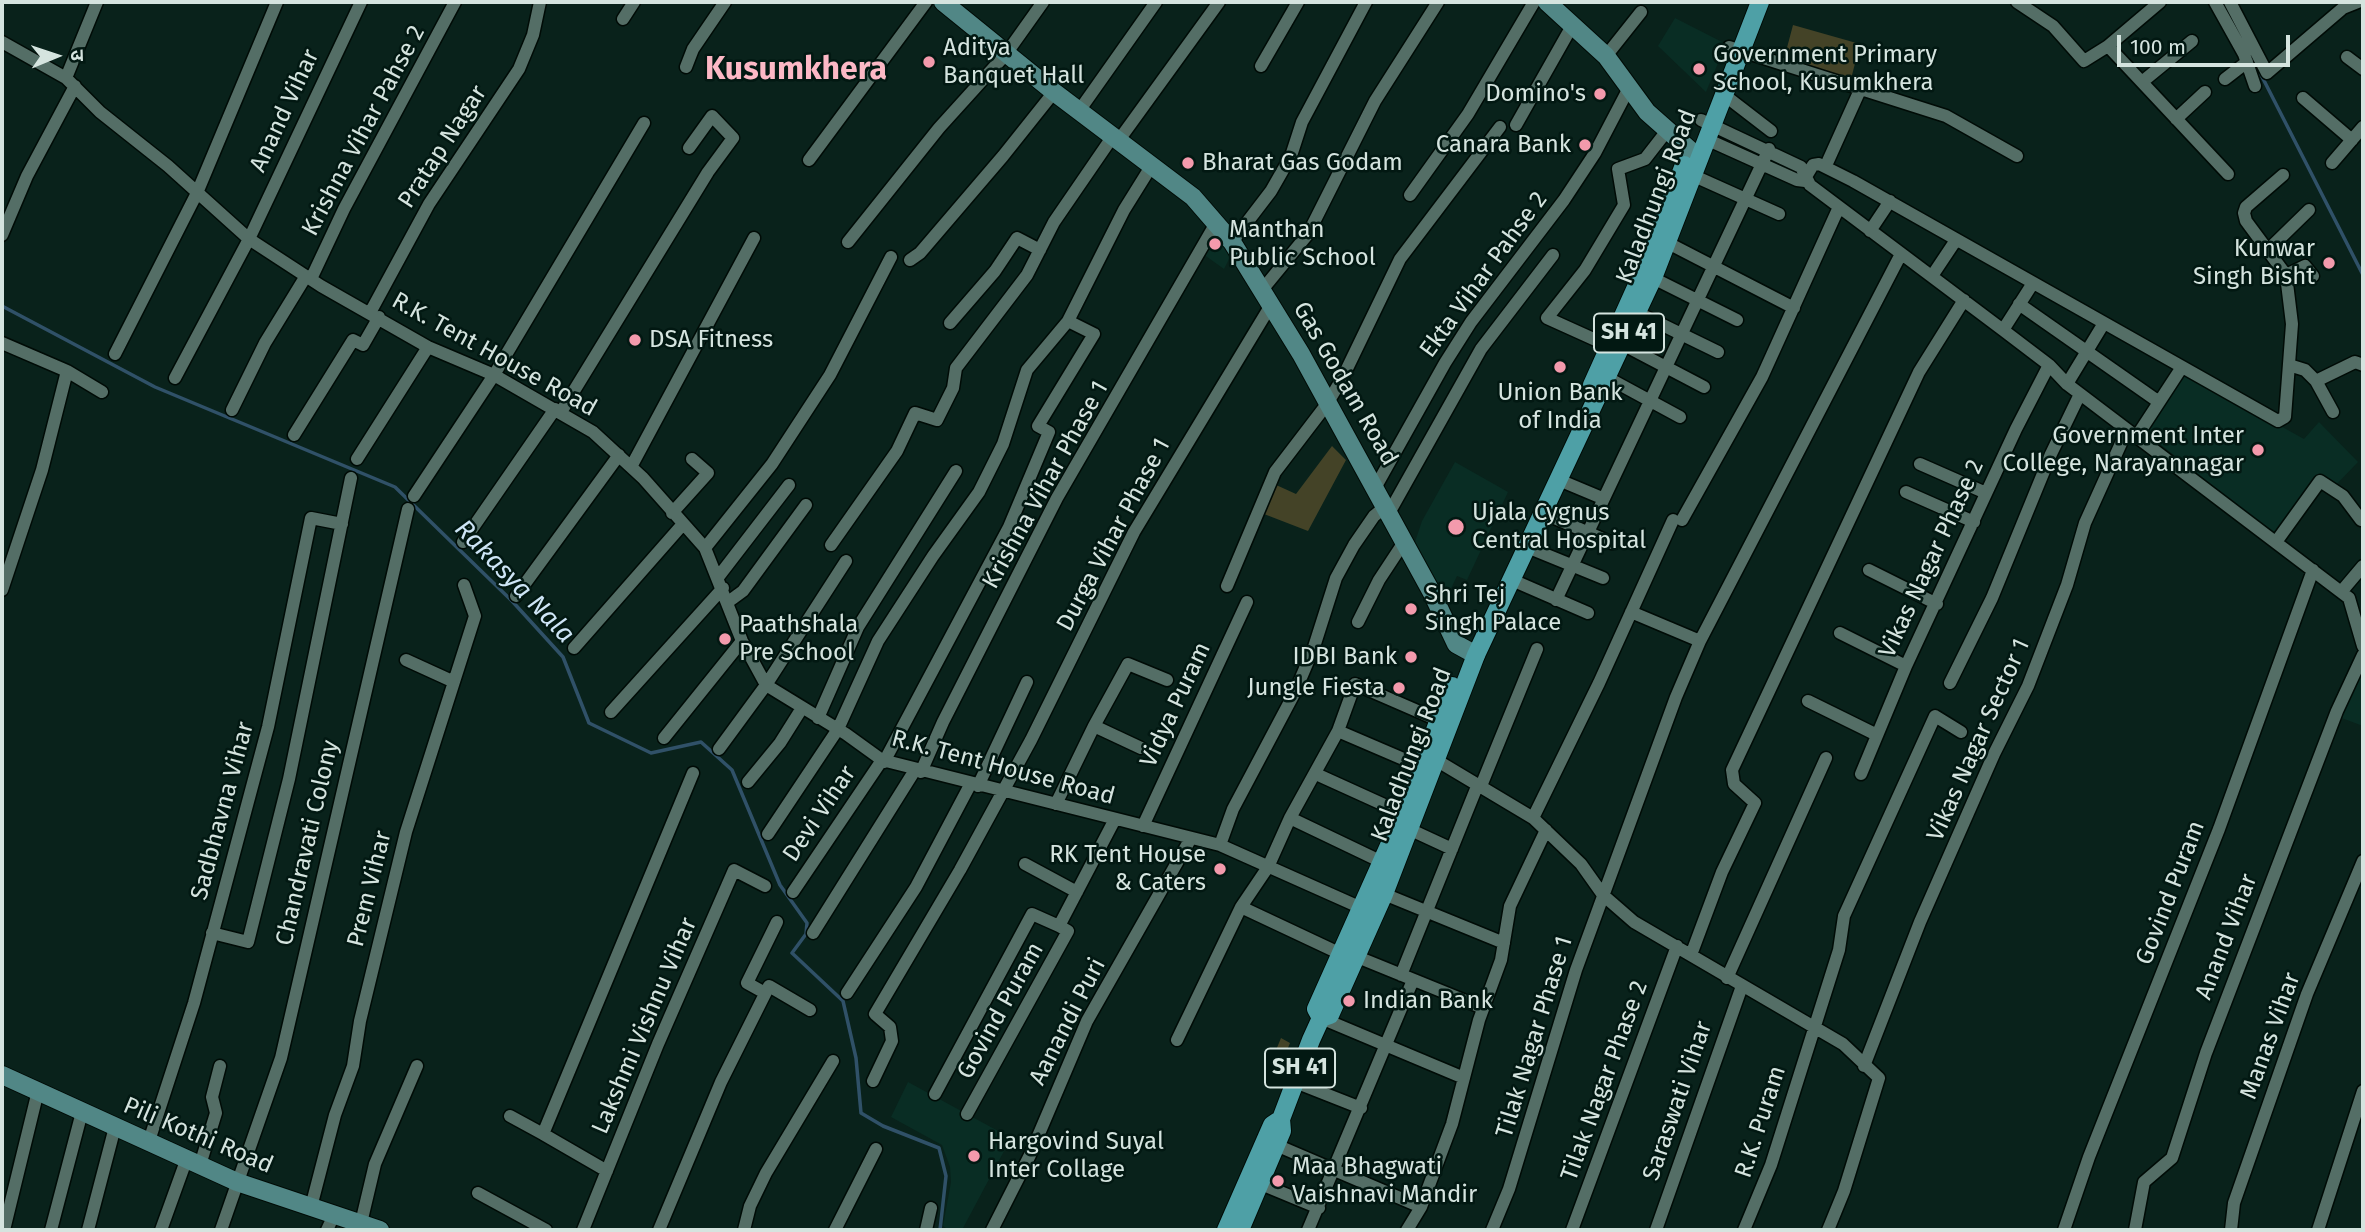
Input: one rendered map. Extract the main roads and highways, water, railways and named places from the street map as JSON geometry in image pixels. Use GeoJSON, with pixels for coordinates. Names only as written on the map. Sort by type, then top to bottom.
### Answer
{"type":"FeatureCollection","features":[{"type":"Feature","properties":{"kind":"main road","name":"Gas Godam Road"},"geometry":{"type":"LineString","coordinates":[[943,2],[1054,92],[1194,197],[1232,242],[1267,297],[1375,488],[1456,644],[1471,653]]}},
{"type":"Feature","properties":{"kind":"main road"},"geometry":{"type":"LineString","coordinates":[[1547,2],[1605,56],[1666,132],[1694,155]]}},
{"type":"Feature","properties":{"kind":"main road","name":"Kaladhungi Road"},"geometry":{"type":"LineString","coordinates":[[1507,577],[1527,547],[1544,513],[1561,467],[1616,346],[1642,274],[1723,94],[1747,2]]}},
{"type":"Feature","properties":{"kind":"main road","name":"Kaladhungi Road"},"geometry":{"type":"LineString","coordinates":[[1706,128],[1734,49],[1760,2]]}},
{"type":"Feature","properties":{"kind":"main road","name":"Kaladhungi Road"},"geometry":{"type":"LineString","coordinates":[[1368,911],[1384,894],[1411,830],[1438,720],[1561,467],[1608,378],[1616,346],[1638,313],[1668,243],[1692,175],[1694,155]]}},
{"type":"Feature","properties":{"kind":"main road","name":"Kaladhungi Road"},"geometry":{"type":"LineString","coordinates":[[1226,1230],[1261,1184],[1282,1130],[1281,1119],[1321,1018],[1317,1009],[1348,955],[1368,911],[1382,862],[1428,760],[1471,653]]}},
{"type":"Feature","properties":{"kind":"main road","name":"Pili Kothi Road"},"geometry":{"type":"LineString","coordinates":[[2,1074],[237,1182],[311,1207],[331,1222],[361,1223],[380,1230]]}},
{"type":"Feature","properties":{"kind":"main road","name":"Kaladhungi Road"},"geometry":{"type":"LineString","coordinates":[[1240,1230],[1246,1203],[1272,1125],[1281,1119]]}},
{"type":"Feature","properties":{"kind":"waterway"},"geometry":{"type":"LineString","coordinates":[[2251,55],[2363,275]]}},
{"type":"Feature","properties":{"kind":"waterway","name":"Rakasya Nala"},"geometry":{"type":"LineString","coordinates":[[2,306],[155,387],[395,487],[512,601],[563,657],[589,723],[651,753],[701,742],[732,770],[780,885],[807,923],[806,934],[792,953],[843,1001],[856,1058],[861,1113],[883,1126],[939,1148],[946,1176],[940,1230]]}},
{"type":"Feature","properties":{"kind":"place","name":"Aditya Banquet Hall"},"geometry":{"type":"Point","coordinates":[929,62]}},
{"type":"Feature","properties":{"kind":"place","name":"Government Primary School, Kusumkhera"},"geometry":{"type":"Point","coordinates":[1699,69]}},
{"type":"Feature","properties":{"kind":"place","name":"Domino's"},"geometry":{"type":"Point","coordinates":[1600,94]}},
{"type":"Feature","properties":{"kind":"place","name":"Canara Bank"},"geometry":{"type":"Point","coordinates":[1585,145]}},
{"type":"Feature","properties":{"kind":"place","name":"Bharat Gas Godam"},"geometry":{"type":"Point","coordinates":[1188,163]}},
{"type":"Feature","properties":{"kind":"place","name":"Manthan Public School"},"geometry":{"type":"Point","coordinates":[1215,244]}},
{"type":"Feature","properties":{"kind":"place","name":"Kunwar Singh Bisht"},"geometry":{"type":"Point","coordinates":[2329,263]}},
{"type":"Feature","properties":{"kind":"place","name":"DSA Fitness"},"geometry":{"type":"Point","coordinates":[635,340]}},
{"type":"Feature","properties":{"kind":"place","name":"Union Bank of India"},"geometry":{"type":"Point","coordinates":[1560,367]}},
{"type":"Feature","properties":{"kind":"place","name":"Government Inter College, Narayannagar"},"geometry":{"type":"Point","coordinates":[2258,450]}},
{"type":"Feature","properties":{"kind":"place","name":"Ujala Cygnus Central Hospital"},"geometry":{"type":"Point","coordinates":[1456,527]}},
{"type":"Feature","properties":{"kind":"place","name":"Shri Tej Singh Palace"},"geometry":{"type":"Point","coordinates":[1411,609]}},
{"type":"Feature","properties":{"kind":"place","name":"Paathshala Pre School"},"geometry":{"type":"Point","coordinates":[725,639]}},
{"type":"Feature","properties":{"kind":"place","name":"IDBI Bank"},"geometry":{"type":"Point","coordinates":[1411,657]}},
{"type":"Feature","properties":{"kind":"place","name":"Jungle Fiesta"},"geometry":{"type":"Point","coordinates":[1399,688]}},
{"type":"Feature","properties":{"kind":"place","name":"RK Tent House & Caters"},"geometry":{"type":"Point","coordinates":[1220,869]}},
{"type":"Feature","properties":{"kind":"place","name":"Indian Bank"},"geometry":{"type":"Point","coordinates":[1349,1001]}},
{"type":"Feature","properties":{"kind":"place","name":"Hargovind Suyal Inter Collage"},"geometry":{"type":"Point","coordinates":[974,1156]}},
{"type":"Feature","properties":{"kind":"place","name":"Maa Bhagwati Vaishnavi Mandir"},"geometry":{"type":"Point","coordinates":[1278,1181]}},
{"type":"Feature","properties":{"kind":"district","name":"Kusumkhera"},"geometry":{"type":"Point","coordinates":[796,70]}}]}
